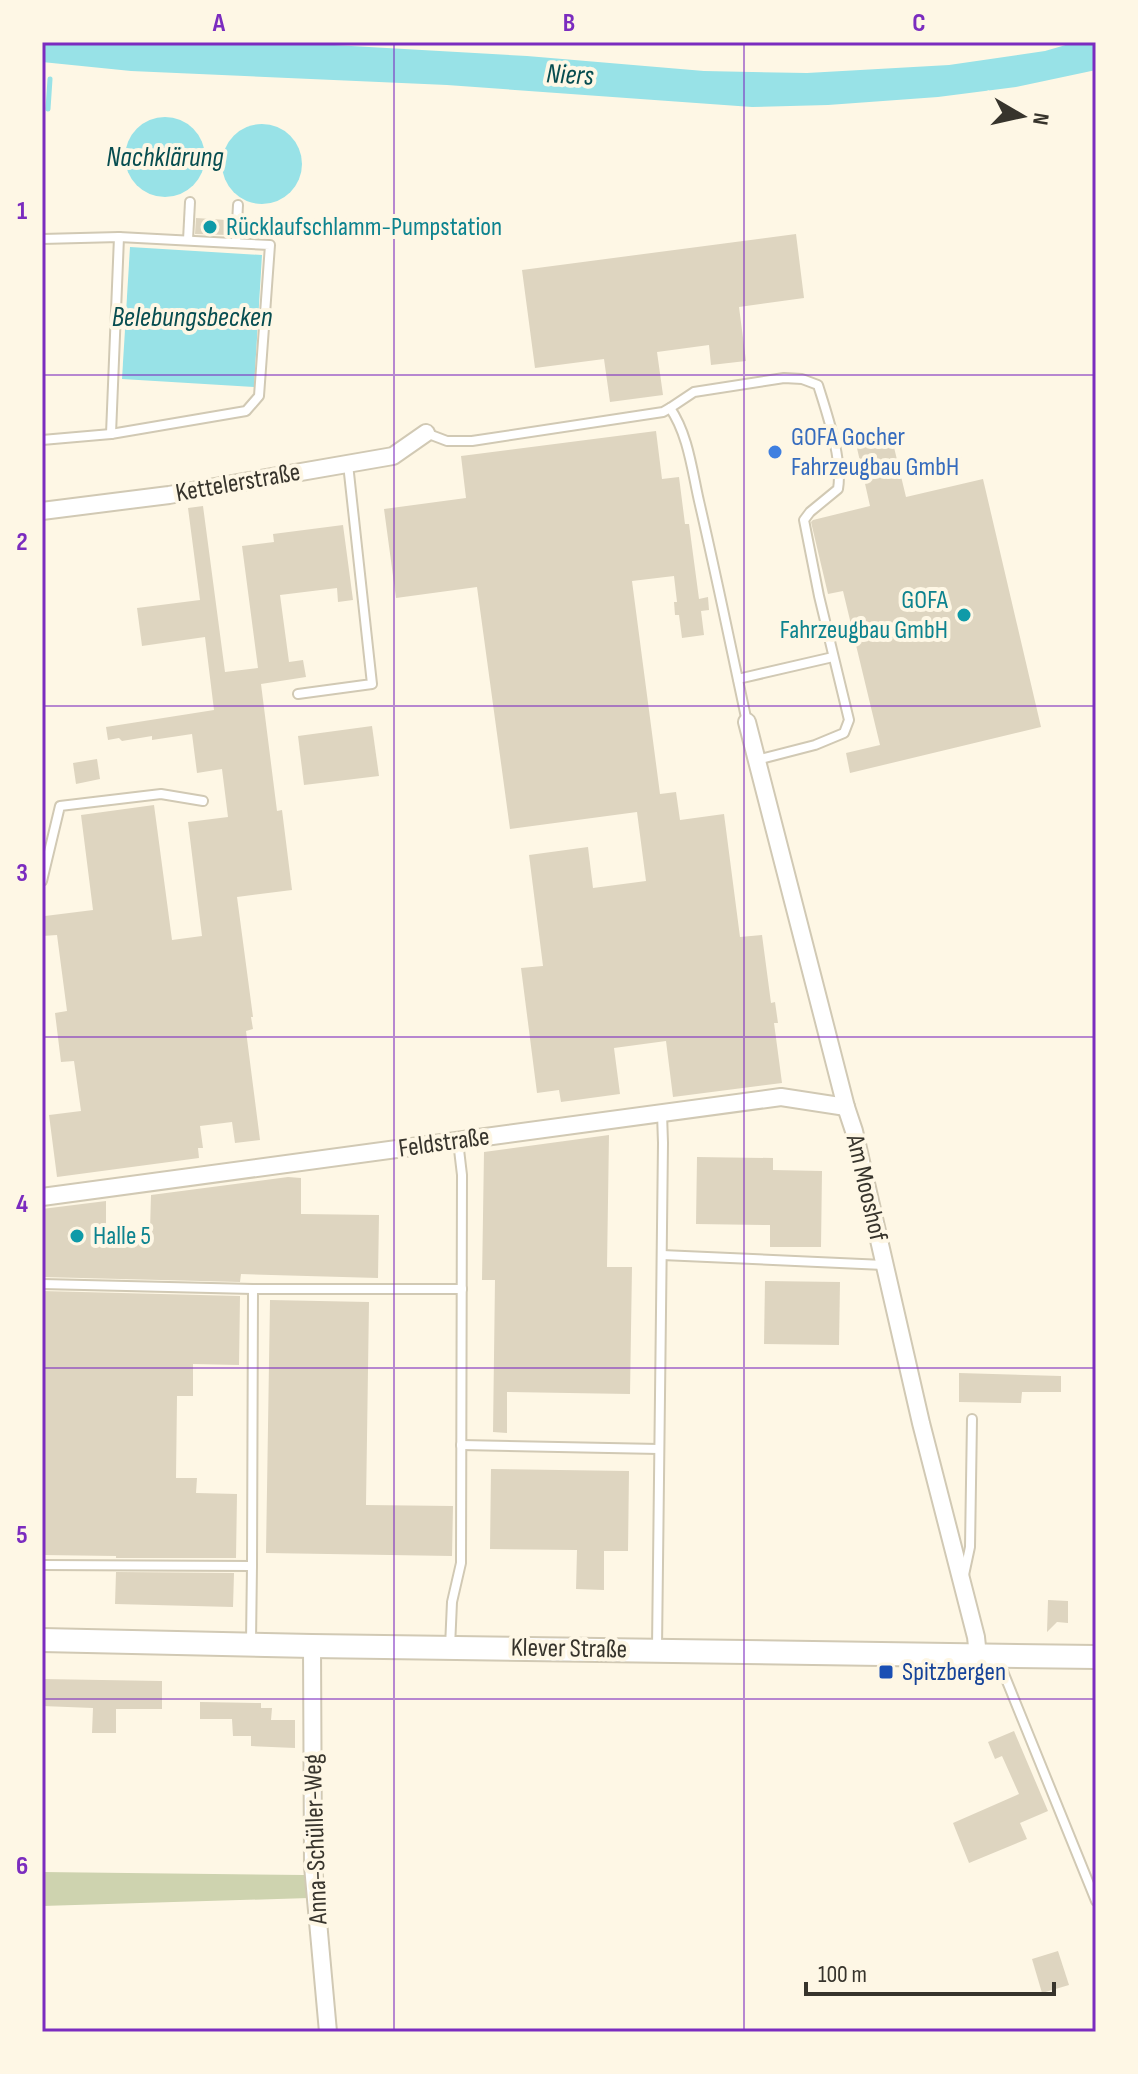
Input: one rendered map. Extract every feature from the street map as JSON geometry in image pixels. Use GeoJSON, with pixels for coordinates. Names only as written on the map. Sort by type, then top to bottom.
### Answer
{"type":"FeatureCollection","features":[{"type":"Feature","properties":{"kind":"street","name":"Kettelerstraße"},"geometry":{"type":"LineString","coordinates":[[42,511],[169,495],[393,456],[426,433]]}},
{"type":"Feature","properties":{"kind":"street","name":"Am Mooshof"},"geometry":{"type":"LineString","coordinates":[[747,722],[854,1131],[921,1423],[976,1637],[989,1656]]}},
{"type":"Feature","properties":{"kind":"street","name":"Feldstraße"},"geometry":{"type":"LineString","coordinates":[[42,1197],[781,1097],[846,1107]]}},
{"type":"Feature","properties":{"kind":"street","name":"Klever Straße"},"geometry":{"type":"LineString","coordinates":[[42,1640],[1096,1657]]}},
{"type":"Feature","properties":{"kind":"street","name":"Anna-Schüller-Weg"},"geometry":{"type":"LineString","coordinates":[[312,1646],[313,1866],[328,2032]]}},
{"type":"Feature","properties":{"kind":"lane"},"geometry":{"type":"LineString","coordinates":[[188,240],[190,202]]}},
{"type":"Feature","properties":{"kind":"lane"},"geometry":{"type":"LineString","coordinates":[[236,242],[238,205]]}},
{"type":"Feature","properties":{"kind":"lane"},"geometry":{"type":"LineString","coordinates":[[111,434],[119,237]]}},
{"type":"Feature","properties":{"kind":"lane"},"geometry":{"type":"LineString","coordinates":[[42,239],[119,237],[270,245],[259,396],[246,411],[111,434],[42,440]]}},
{"type":"Feature","properties":{"kind":"lane"},"geometry":{"type":"LineString","coordinates":[[426,433],[447,441],[472,441],[663,412],[694,392],[784,378],[802,379],[818,385],[831,426],[840,478],[838,489],[804,520],[849,720],[844,733],[815,745],[757,761]]}},
{"type":"Feature","properties":{"kind":"lane"},"geometry":{"type":"LineString","coordinates":[[670,408],[678,419],[688,454],[747,722]]}},
{"type":"Feature","properties":{"kind":"lane"},"geometry":{"type":"LineString","coordinates":[[298,694],[372,684],[348,464]]}},
{"type":"Feature","properties":{"kind":"lane"},"geometry":{"type":"LineString","coordinates":[[738,679],[833,657]]}},
{"type":"Feature","properties":{"kind":"lane"},"geometry":{"type":"LineString","coordinates":[[42,881],[60,806],[161,794],[203,801]]}},
{"type":"Feature","properties":{"kind":"lane"},"geometry":{"type":"LineString","coordinates":[[657,1651],[662,1113]]}},
{"type":"Feature","properties":{"kind":"lane"},"geometry":{"type":"LineString","coordinates":[[450,1647],[452,1602],[461,1563],[462,1175],[458,1141]]}},
{"type":"Feature","properties":{"kind":"lane"},"geometry":{"type":"LineString","coordinates":[[662,1255],[884,1265]]}},
{"type":"Feature","properties":{"kind":"lane"},"geometry":{"type":"LineString","coordinates":[[42,1284],[253,1289],[462,1289]]}},
{"type":"Feature","properties":{"kind":"lane"},"geometry":{"type":"LineString","coordinates":[[251,1643],[253,1289]]}},
{"type":"Feature","properties":{"kind":"lane"},"geometry":{"type":"LineString","coordinates":[[963,1584],[970,1547],[972,1419]]}},
{"type":"Feature","properties":{"kind":"lane"},"geometry":{"type":"LineString","coordinates":[[461,1445],[659,1449]]}},
{"type":"Feature","properties":{"kind":"lane"},"geometry":{"type":"LineString","coordinates":[[42,1565],[252,1566]]}},
{"type":"Feature","properties":{"kind":"lane"},"geometry":{"type":"LineString","coordinates":[[989,1656],[1004,1674],[1096,1901]]}},
{"type":"Feature","properties":{"kind":"green space"},"geometry":{"type":"Polygon","coordinates":[[[42,1872],[304,1875],[309,1898],[42,1906],[42,1872]]]}},
{"type":"Feature","properties":{"kind":"water","name":"Niers"},"geometry":{"type":"Polygon","coordinates":[[[42,42],[281,42],[527,56],[704,71],[807,73],[949,65],[1045,51],[1076,42],[1096,42],[1096,70],[1016,87],[938,97],[752,107],[447,85],[131,71],[42,62],[42,42]]]}},
{"type":"Feature","properties":{"kind":"water","name":"Nachklärung"},"geometry":{"type":"Polygon","coordinates":[[[165,117],[180,120],[193,129],[202,142],[205,157],[202,172],[193,185],[180,194],[165,197],[150,194],[137,185],[128,172],[125,157],[128,142],[137,129],[150,120],[165,117]]]}},
{"type":"Feature","properties":{"kind":"water","name":"Nachklärung"},"geometry":{"type":"Polygon","coordinates":[[[262,124],[277,127],[290,136],[299,149],[302,164],[299,179],[290,192],[277,201],[262,204],[247,201],[234,192],[225,179],[222,164],[225,149],[234,136],[247,127],[262,124]]]}},
{"type":"Feature","properties":{"kind":"water","name":"Belebungsbecken"},"geometry":{"type":"Polygon","coordinates":[[[130,247],[262,255],[254,387],[122,379],[130,247]]]}},
{"type":"Feature","properties":{"kind":"building","name":"Rücklaufschlamm-Pumpstation"},"geometry":{"type":"Polygon","coordinates":[[[196,218],[227,220],[227,235],[195,234],[196,218]]]}},
{"type":"Feature","properties":{"kind":"building"},"geometry":{"type":"Polygon","coordinates":[[[796,234],[804,298],[739,307],[746,361],[711,365],[709,345],[657,352],[663,395],[610,402],[604,359],[535,368],[522,270],[796,234]]]}},
{"type":"Feature","properties":{"kind":"building"},"geometry":{"type":"Polygon","coordinates":[[[656,431],[662,479],[679,477],[699,599],[708,597],[709,610],[701,611],[704,635],[682,638],[679,615],[675,615],[674,576],[632,581],[660,794],[676,792],[680,820],[724,814],[740,937],[762,935],[771,1003],[775,1002],[778,1023],[774,1023],[782,1083],[673,1097],[666,1041],[614,1048],[620,1094],[561,1102],[559,1090],[537,1093],[521,968],[543,966],[529,855],[588,847],[593,888],[646,881],[637,812],[510,829],[477,587],[396,598],[384,509],[466,498],[461,456],[656,431]]]}},
{"type":"Feature","properties":{"kind":"building"},"geometry":{"type":"Polygon","coordinates":[[[892,439],[906,497],[983,479],[1041,727],[850,773],[846,753],[880,745],[843,591],[828,594],[811,522],[870,506],[857,448],[892,439]]]}},
{"type":"Feature","properties":{"kind":"building"},"geometry":{"type":"Polygon","coordinates":[[[203,506],[225,672],[258,668],[242,546],[274,542],[273,534],[343,525],[353,600],[338,602],[337,588],[280,595],[289,662],[303,660],[306,677],[261,684],[277,811],[282,810],[292,890],[237,897],[253,1017],[253,1029],[246,1031],[260,1140],[235,1143],[232,1122],[200,1126],[203,1148],[198,1148],[199,1158],[57,1177],[49,1115],[81,1111],[74,1061],[61,1062],[55,1013],[67,1011],[57,935],[42,936],[42,933],[45,916],[93,910],[81,815],[154,805],[172,940],[202,936],[188,822],[228,817],[222,769],[197,773],[192,734],[152,740],[152,736],[108,740],[106,727],[214,710],[205,637],[142,646],[137,608],[200,600],[188,508],[203,506]]]}},
{"type":"Feature","properties":{"kind":"building"},"geometry":{"type":"Polygon","coordinates":[[[372,726],[379,776],[304,785],[298,736],[372,726]]]}},
{"type":"Feature","properties":{"kind":"building"},"geometry":{"type":"Polygon","coordinates":[[[97,759],[100,779],[76,784],[73,763],[97,759]]]}},
{"type":"Feature","properties":{"kind":"building"},"geometry":{"type":"Polygon","coordinates":[[[609,1135],[607,1267],[632,1267],[630,1394],[507,1392],[507,1433],[493,1432],[495,1280],[482,1280],[484,1152],[609,1135]]]}},
{"type":"Feature","properties":{"kind":"building"},"geometry":{"type":"Polygon","coordinates":[[[697,1157],[773,1158],[773,1170],[822,1171],[821,1247],[770,1247],[770,1225],[696,1224],[697,1157]]]}},
{"type":"Feature","properties":{"kind":"building"},"geometry":{"type":"Polygon","coordinates":[[[288,1177],[301,1178],[301,1214],[379,1215],[378,1278],[241,1274],[240,1282],[42,1277],[42,1209],[106,1201],[106,1230],[150,1230],[151,1195],[288,1177]]]}},
{"type":"Feature","properties":{"kind":"building"},"geometry":{"type":"Polygon","coordinates":[[[765,1281],[840,1282],[839,1345],[764,1344],[765,1281]]]}},
{"type":"Feature","properties":{"kind":"building"},"geometry":{"type":"Polygon","coordinates":[[[42,1291],[240,1296],[239,1365],[193,1364],[193,1396],[177,1396],[176,1478],[197,1478],[196,1493],[237,1494],[236,1558],[42,1555],[42,1291]]]}},
{"type":"Feature","properties":{"kind":"building"},"geometry":{"type":"Polygon","coordinates":[[[270,1300],[369,1302],[366,1505],[453,1506],[452,1556],[266,1553],[270,1300]]]}},
{"type":"Feature","properties":{"kind":"building"},"geometry":{"type":"Polygon","coordinates":[[[959,1373],[1061,1376],[1061,1392],[1022,1392],[1021,1403],[959,1402],[959,1373]]]}},
{"type":"Feature","properties":{"kind":"building"},"geometry":{"type":"Polygon","coordinates":[[[491,1469],[629,1471],[628,1551],[604,1551],[604,1590],[576,1589],[577,1550],[490,1549],[491,1469]]]}},
{"type":"Feature","properties":{"kind":"building"},"geometry":{"type":"Polygon","coordinates":[[[116,1572],[234,1573],[233,1607],[115,1604],[116,1572]]]}},
{"type":"Feature","properties":{"kind":"building"},"geometry":{"type":"Polygon","coordinates":[[[1048,1600],[1068,1601],[1068,1623],[1057,1622],[1047,1632],[1048,1600]]]}},
{"type":"Feature","properties":{"kind":"building"},"geometry":{"type":"Polygon","coordinates":[[[42,1679],[162,1681],[162,1709],[116,1709],[116,1733],[92,1733],[93,1708],[42,1706],[42,1679]]]}},
{"type":"Feature","properties":{"kind":"building"},"geometry":{"type":"Polygon","coordinates":[[[200,1702],[261,1703],[261,1708],[272,1708],[271,1720],[295,1720],[295,1748],[251,1746],[251,1736],[233,1736],[232,1719],[200,1719],[200,1702]]]}},
{"type":"Feature","properties":{"kind":"building"},"geometry":{"type":"Polygon","coordinates":[[[1014,1731],[1048,1811],[1020,1823],[1027,1839],[969,1863],[953,1823],[1019,1794],[1002,1756],[995,1759],[988,1742],[1014,1731]]]}},
{"type":"Feature","properties":{"kind":"building"},"geometry":{"type":"Polygon","coordinates":[[[1058,1951],[1069,1985],[1042,1993],[1032,1959],[1058,1951]]]}},
{"type":"Feature","properties":{"kind":"waterway"},"geometry":{"type":"LineString","coordinates":[[48,109],[50,79]]}},
{"type":"Feature","properties":{"kind":"place","name":"Rücklaufschlamm-Pumpstation"},"geometry":{"type":"Point","coordinates":[210,227]}},
{"type":"Feature","properties":{"kind":"place","name":"GOFA Gocher Fahrzeugbau GmbH"},"geometry":{"type":"Point","coordinates":[775,452]}},
{"type":"Feature","properties":{"kind":"place","name":"GOFA Fahrzeugbau GmbH"},"geometry":{"type":"Point","coordinates":[964,615]}},
{"type":"Feature","properties":{"kind":"place","name":"Halle 5"},"geometry":{"type":"Point","coordinates":[77,1236]}},
{"type":"Feature","properties":{"kind":"place","name":"Spitzbergen"},"geometry":{"type":"Point","coordinates":[886,1672]}}]}
